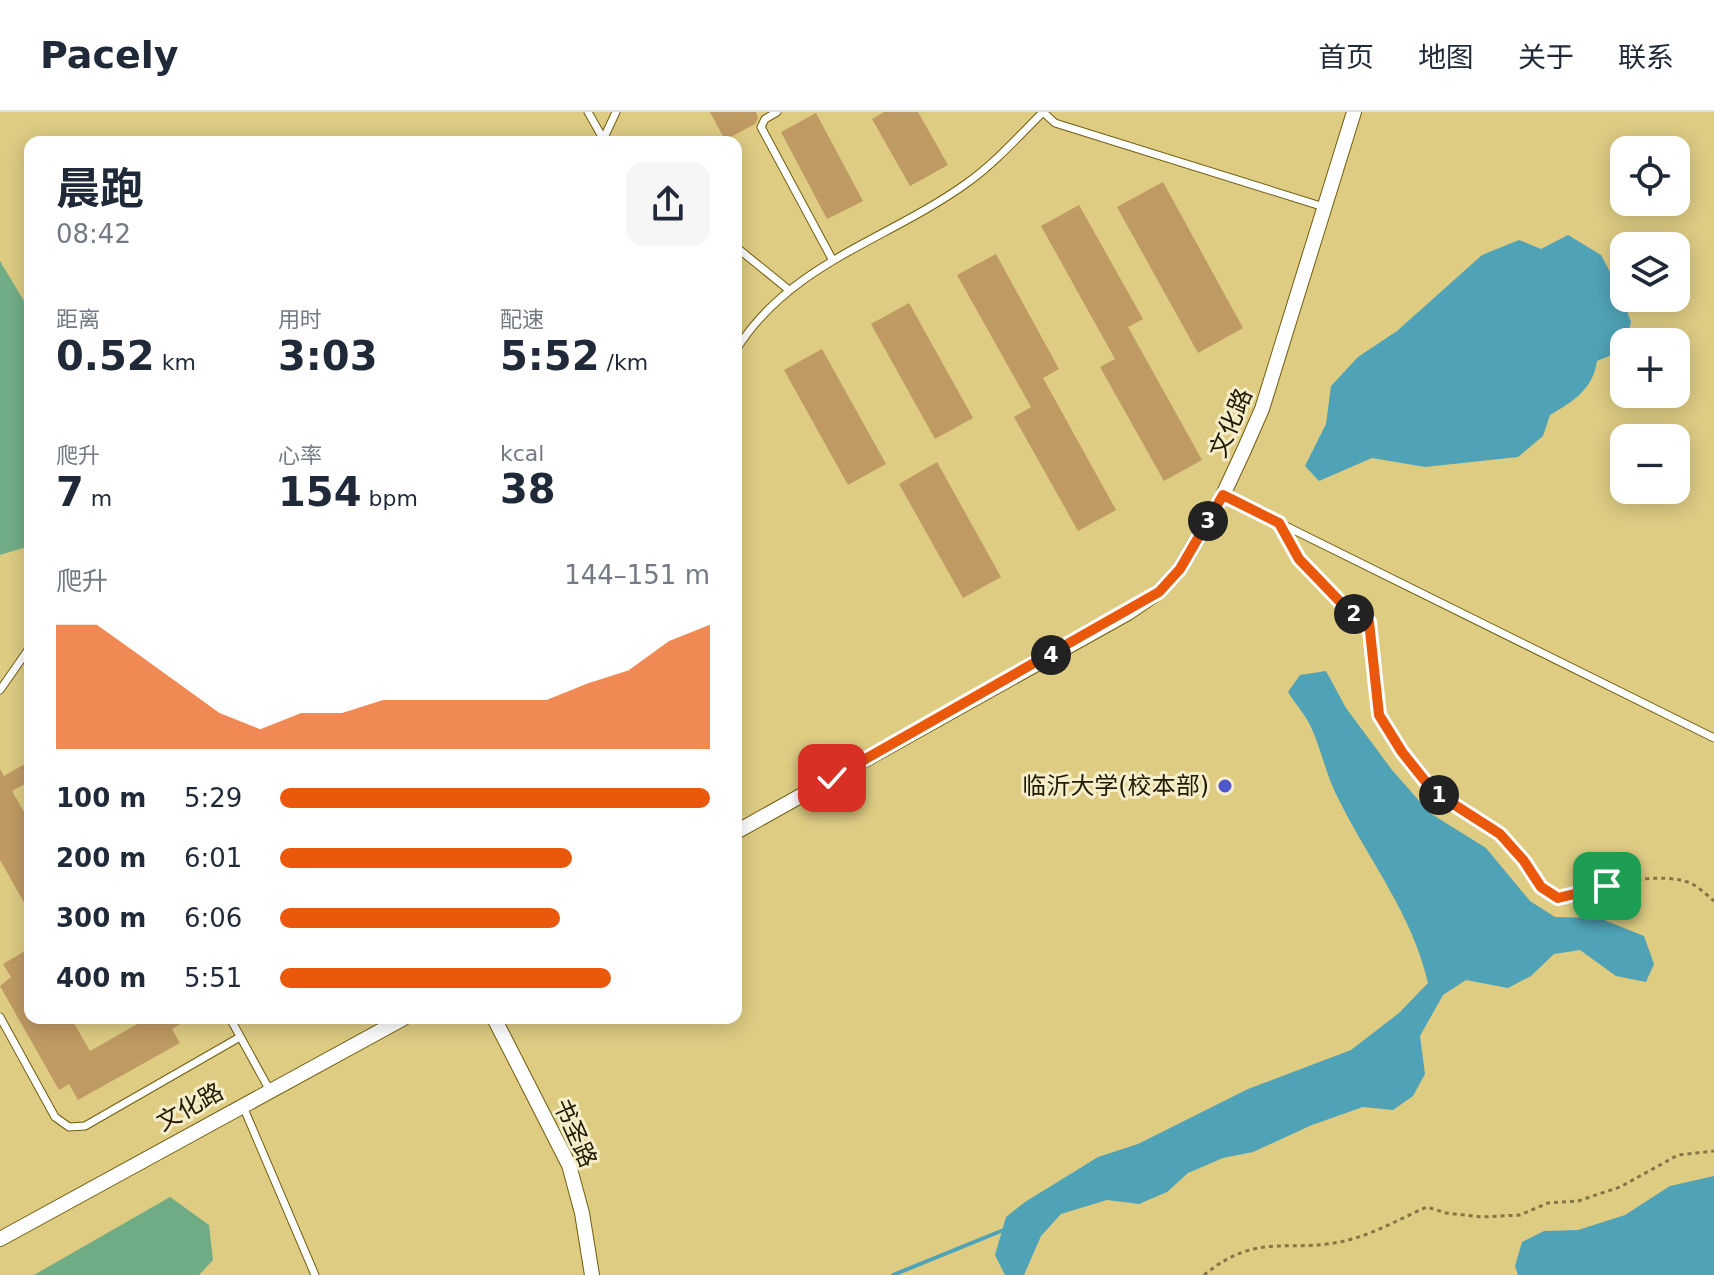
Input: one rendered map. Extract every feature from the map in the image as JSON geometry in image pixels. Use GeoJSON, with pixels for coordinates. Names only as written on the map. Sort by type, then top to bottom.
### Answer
{"type":"FeatureCollection","features":[{"type":"Feature","properties":{"kind":"street","name":"文化路"},"geometry":{"type":"LineString","coordinates":[[742,829],[1159,592],[1180,569],[1223,495],[1262,409],[1354,112]]}},
{"type":"Feature","properties":{"kind":"street","name":"文化路"},"geometry":{"type":"LineString","coordinates":[[0,1239],[393,1024]]}},
{"type":"Feature","properties":{"kind":"street","name":"书圣路"},"geometry":{"type":"LineString","coordinates":[[497,1024],[569,1165],[582,1213],[592,1275]]}},
{"type":"Feature","properties":{"kind":"lane"},"geometry":{"type":"LineString","coordinates":[[588,112],[601,136]]}},
{"type":"Feature","properties":{"kind":"lane"},"geometry":{"type":"LineString","coordinates":[[606,136],[616,112]]}},
{"type":"Feature","properties":{"kind":"lane"},"geometry":{"type":"LineString","coordinates":[[777,112],[765,119],[761,127],[832,259]]}},
{"type":"Feature","properties":{"kind":"lane"},"geometry":{"type":"LineString","coordinates":[[742,342],[776,300],[789,290],[832,259],[966,184],[1043,112],[1055,123],[1325,207]]}},
{"type":"Feature","properties":{"kind":"lane"},"geometry":{"type":"LineString","coordinates":[[742,252],[789,290]]}},
{"type":"Feature","properties":{"kind":"lane"},"geometry":{"type":"LineString","coordinates":[[1223,495],[1714,738]]}},
{"type":"Feature","properties":{"kind":"lane"},"geometry":{"type":"LineString","coordinates":[[0,690],[24,656]]}},
{"type":"Feature","properties":{"kind":"lane"},"geometry":{"type":"LineString","coordinates":[[0,1017],[55,1117],[69,1127],[85,1126],[240,1037]]}},
{"type":"Feature","properties":{"kind":"lane"},"geometry":{"type":"LineString","coordinates":[[233,1024],[269,1089]]}},
{"type":"Feature","properties":{"kind":"lane"},"geometry":{"type":"LineString","coordinates":[[242,1104],[315,1275]]}},
{"type":"Feature","properties":{"kind":"path"},"geometry":{"type":"LineString","coordinates":[[1279,523],[1299,559],[1349,611],[1369,622],[1379,715],[1402,752],[1433,791],[1500,834],[1524,861],[1541,887],[1558,898],[1624,882],[1664,879],[1693,884],[1714,901]]}},
{"type":"Feature","properties":{"kind":"path"},"geometry":{"type":"LineString","coordinates":[[1204,1275],[1244,1249],[1308,1246],[1353,1239],[1427,1207],[1446,1213],[1482,1217],[1520,1215],[1548,1203],[1578,1201],[1620,1187],[1678,1155],[1714,1151]]}},
{"type":"Feature","properties":{"kind":"green space"},"geometry":{"type":"Polygon","coordinates":[[[0,261],[24,301],[24,548],[0,555],[0,261]]]}},
{"type":"Feature","properties":{"kind":"green space"},"geometry":{"type":"Polygon","coordinates":[[[170,1197],[209,1225],[213,1260],[199,1275],[34,1275],[170,1197]]]}},
{"type":"Feature","properties":{"kind":"water"},"geometry":{"type":"Polygon","coordinates":[[[1568,235],[1601,255],[1610,272],[1610,312],[1627,312],[1631,322],[1630,328],[1610,328],[1610,356],[1597,361],[1587,387],[1550,415],[1543,436],[1518,457],[1425,467],[1372,458],[1319,481],[1305,466],[1326,424],[1331,386],[1358,357],[1397,331],[1482,255],[1519,240],[1541,249],[1568,235]]]}},
{"type":"Feature","properties":{"kind":"water"},"geometry":{"type":"Polygon","coordinates":[[[1326,671],[1346,708],[1392,770],[1430,813],[1486,848],[1530,901],[1555,917],[1599,918],[1644,936],[1654,964],[1646,982],[1616,976],[1580,950],[1554,954],[1531,976],[1508,988],[1466,980],[1443,995],[1420,1036],[1425,1074],[1413,1096],[1393,1110],[1363,1107],[1312,1125],[1253,1152],[1223,1158],[1188,1173],[1167,1192],[1139,1204],[1107,1200],[1061,1214],[1041,1236],[1024,1275],[1005,1275],[995,1255],[1006,1217],[1025,1202],[1098,1157],[1138,1144],[1248,1089],[1351,1050],[1399,1013],[1428,983],[1412,934],[1336,794],[1309,723],[1288,692],[1300,675],[1326,671]]]}},
{"type":"Feature","properties":{"kind":"water"},"geometry":{"type":"Polygon","coordinates":[[[1714,1176],[1714,1275],[1518,1275],[1515,1266],[1522,1242],[1544,1231],[1578,1230],[1625,1215],[1670,1186],[1714,1176]]]}},
{"type":"Feature","properties":{"kind":"building"},"geometry":{"type":"Polygon","coordinates":[[[710,112],[756,112],[758,118],[755,124],[732,136],[723,136],[710,112]]]}},
{"type":"Feature","properties":{"kind":"building"},"geometry":{"type":"Polygon","coordinates":[[[884,112],[918,112],[948,165],[910,186],[872,119],[884,112]]]}},
{"type":"Feature","properties":{"kind":"building"},"geometry":{"type":"Polygon","coordinates":[[[816,113],[863,201],[827,219],[781,132],[816,113]]]}},
{"type":"Feature","properties":{"kind":"building"},"geometry":{"type":"Polygon","coordinates":[[[1163,182],[1243,328],[1198,353],[1117,207],[1163,182]]]}},
{"type":"Feature","properties":{"kind":"building"},"geometry":{"type":"Polygon","coordinates":[[[1079,205],[1143,319],[1128,327],[1202,460],[1164,481],[1100,367],[1115,359],[1041,226],[1079,205]]]}},
{"type":"Feature","properties":{"kind":"building"},"geometry":{"type":"Polygon","coordinates":[[[996,254],[1059,369],[1043,378],[1116,510],[1078,531],[1014,417],[1031,407],[957,275],[996,254]]]}},
{"type":"Feature","properties":{"kind":"building"},"geometry":{"type":"Polygon","coordinates":[[[909,303],[973,418],[935,439],[871,324],[909,303]]]}},
{"type":"Feature","properties":{"kind":"building"},"geometry":{"type":"Polygon","coordinates":[[[822,349],[886,464],[848,485],[784,370],[822,349]]]}},
{"type":"Feature","properties":{"kind":"building"},"geometry":{"type":"Polygon","coordinates":[[[937,462],[1001,577],[963,598],[899,484],[937,462]]]}},
{"type":"Feature","properties":{"kind":"building"},"geometry":{"type":"Polygon","coordinates":[[[24,764],[24,784],[12,791],[24,812],[24,902],[0,860],[0,769],[4,776],[24,764]]]}},
{"type":"Feature","properties":{"kind":"building"},"geometry":{"type":"Polygon","coordinates":[[[24,952],[24,1024],[74,1024],[90,1051],[137,1024],[180,1024],[172,1029],[180,1043],[78,1100],[69,1084],[59,1090],[0,986],[11,977],[3,964],[24,952]]]}},
{"type":"Feature","properties":{"kind":"waterway"},"geometry":{"type":"LineString","coordinates":[[893,1275],[1006,1229]]}},
{"type":"Feature","properties":{"kind":"place","name":"临沂大学(校本部)"},"geometry":{"type":"Point","coordinates":[1225,786]}},
{"type":"Feature","properties":{"kind":"route"},"geometry":{"type":"LineString","coordinates":[[832,778],[1128,613],[1159,592],[1180,569],[1223,495],[1279,523],[1299,559],[1349,611],[1369,622],[1379,715],[1402,752],[1433,791],[1500,834],[1524,861],[1541,887],[1558,898],[1607,886]]}}]}
